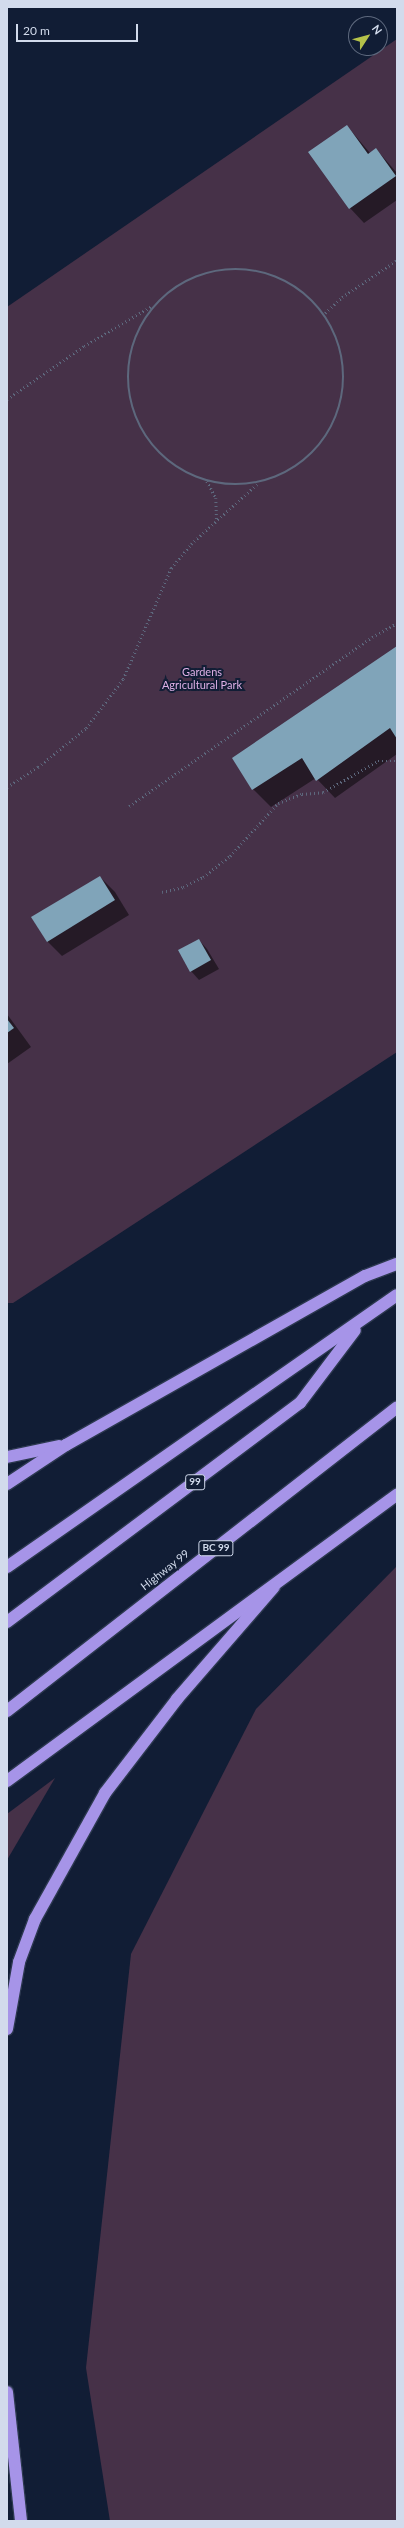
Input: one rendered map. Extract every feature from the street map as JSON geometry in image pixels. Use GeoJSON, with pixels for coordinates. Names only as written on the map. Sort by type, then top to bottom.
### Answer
{"type":"FeatureCollection","features":[{"type":"Feature","properties":{"kind":"highway"},"geometry":{"type":"LineString","coordinates":[[7,1484],[66,1445],[365,1276],[397,1264]]}},
{"type":"Feature","properties":{"kind":"highway"},"geometry":{"type":"LineString","coordinates":[[7,1567],[397,1296]]}},
{"type":"Feature","properties":{"kind":"highway","name":"99"},"geometry":{"type":"LineString","coordinates":[[7,1622],[300,1403],[361,1321]]}},
{"type":"Feature","properties":{"kind":"highway","name":"Highway 99"},"geometry":{"type":"LineString","coordinates":[[7,1711],[397,1407]]}},
{"type":"Feature","properties":{"kind":"highway"},"geometry":{"type":"LineString","coordinates":[[7,1457],[66,1445]]}},
{"type":"Feature","properties":{"kind":"highway"},"geometry":{"type":"LineString","coordinates":[[7,1781],[274,1587],[397,1495]]}},
{"type":"Feature","properties":{"kind":"highway"},"geometry":{"type":"LineString","coordinates":[[7,2029],[19,1962],[35,1919],[106,1793],[177,1700],[274,1587]]}},
{"type":"Feature","properties":{"kind":"highway"},"geometry":{"type":"LineString","coordinates":[[7,1701],[35,1688]]}},
{"type":"Feature","properties":{"kind":"highway"},"geometry":{"type":"LineString","coordinates":[[7,2392],[21,2521]]}},
{"type":"Feature","properties":{"kind":"path"},"geometry":{"type":"LineString","coordinates":[[325,313],[342,297],[397,260]]}},
{"type":"Feature","properties":{"kind":"path"},"geometry":{"type":"LineString","coordinates":[[7,399],[84,346],[153,305],[178,284],[208,271],[240,268],[273,274],[302,290],[325,313],[340,346],[345,382],[337,417],[319,448],[291,471],[257,484],[223,485],[207,481],[191,476],[163,458],[141,432],[129,400],[127,367],[135,334],[153,305]]}},
{"type":"Feature","properties":{"kind":"path"},"geometry":{"type":"LineString","coordinates":[[207,481],[216,498],[217,521]]}},
{"type":"Feature","properties":{"kind":"path"},"geometry":{"type":"LineString","coordinates":[[7,787],[38,767],[86,728],[122,679],[171,568],[191,544],[257,484]]}},
{"type":"Feature","properties":{"kind":"path"},"geometry":{"type":"LineString","coordinates":[[129,806],[365,642],[397,623]]}},
{"type":"Feature","properties":{"kind":"path"},"geometry":{"type":"LineString","coordinates":[[162,892],[183,887],[214,869],[230,856],[278,803],[302,794],[323,792],[378,761],[397,761]]}},
{"type":"Feature","properties":{"kind":"green space","name":"Gardens Agricultural Park"},"geometry":{"type":"Polygon","coordinates":[[[397,39],[397,1052],[13,1303],[7,1303],[7,307],[372,56],[388,56],[388,45],[397,39]]]}},
{"type":"Feature","properties":{"kind":"green space"},"geometry":{"type":"Polygon","coordinates":[[[397,1566],[397,2521],[110,2521],[86,2368],[131,1954],[256,1709],[397,1566]]]}},
{"type":"Feature","properties":{"kind":"green space"},"geometry":{"type":"Polygon","coordinates":[[[55,1778],[7,1860],[7,1814],[55,1778]]]}},
{"type":"Feature","properties":{"kind":"building"},"geometry":{"type":"Polygon","coordinates":[[[347,125],[368,154],[376,148],[396,176],[349,209],[308,152],[347,125]]]}},
{"type":"Feature","properties":{"kind":"building"},"geometry":{"type":"Polygon","coordinates":[[[397,646],[397,739],[390,728],[316,781],[302,758],[252,790],[232,758],[397,646]]]}},
{"type":"Feature","properties":{"kind":"building"},"geometry":{"type":"Polygon","coordinates":[[[100,876],[115,900],[47,942],[31,917],[100,876]]]}},
{"type":"Feature","properties":{"kind":"building"},"geometry":{"type":"Polygon","coordinates":[[[199,939],[211,960],[190,972],[178,950],[199,939]]]}},
{"type":"Feature","properties":{"kind":"building"},"geometry":{"type":"Polygon","coordinates":[[[7,1019],[14,1028],[7,1033],[7,1019]]]}}]}
